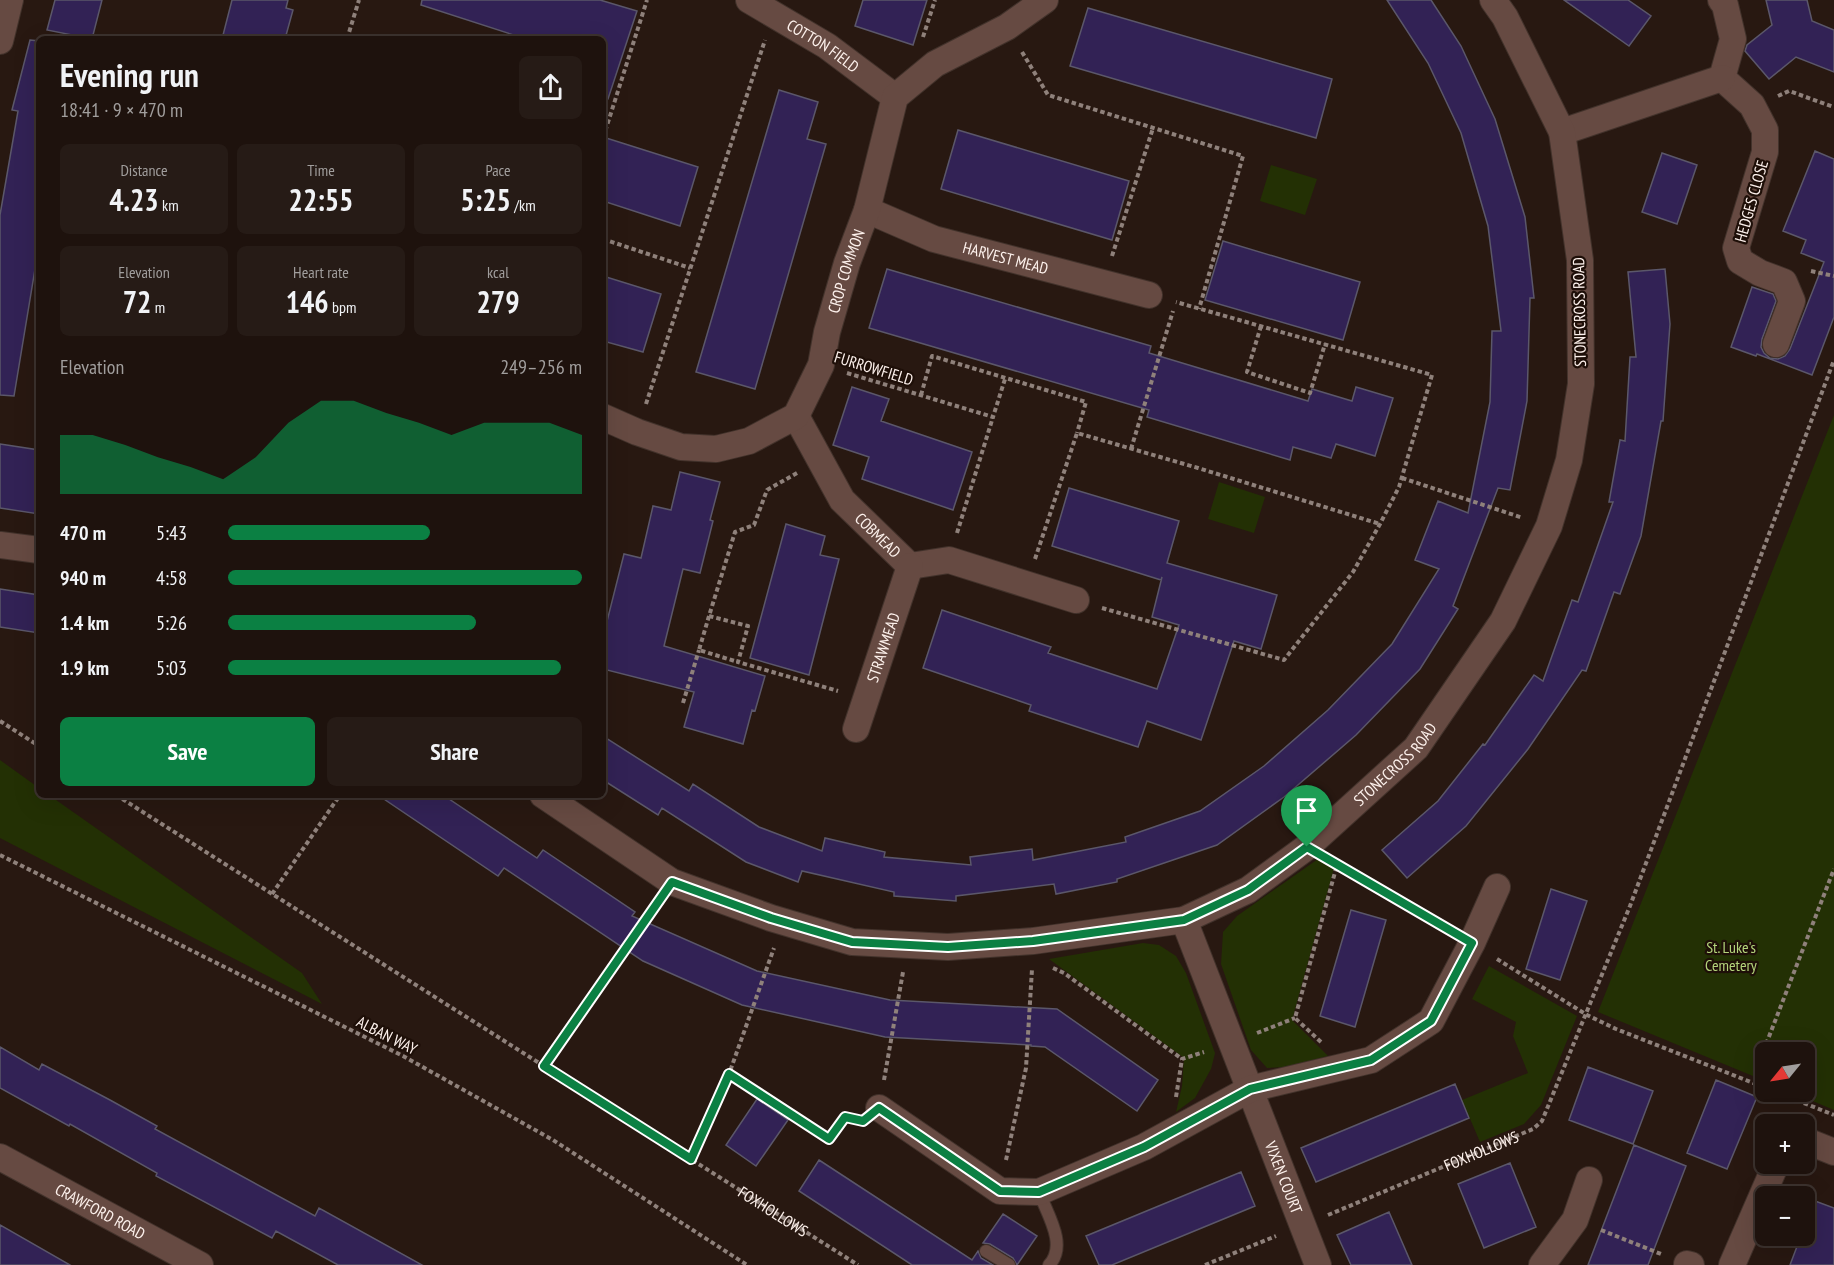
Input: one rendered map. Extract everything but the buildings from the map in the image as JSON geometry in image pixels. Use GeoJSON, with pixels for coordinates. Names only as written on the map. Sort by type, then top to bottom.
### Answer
{"type":"FeatureCollection","features":[{"type":"Feature","properties":{"kind":"street"},"geometry":{"type":"LineString","coordinates":[[0,41],[10,0]]}},
{"type":"Feature","properties":{"kind":"street","name":"COTTON FIELD"},"geometry":{"type":"LineString","coordinates":[[749,0],[827,46],[895,97]]}},
{"type":"Feature","properties":{"kind":"street","name":"STONECROSS ROAD"},"geometry":{"type":"LineString","coordinates":[[547,798],[672,882],[784,922],[852,942],[1033,951],[1184,920],[1248,890],[1307,847],[1416,748],[1503,621],[1549,526],[1569,459],[1581,384],[1580,260],[1562,132],[1505,17],[1493,0]]}},
{"type":"Feature","properties":{"kind":"street"},"geometry":{"type":"LineString","coordinates":[[1562,132],[1722,78],[1733,39],[1725,5],[1721,0]]}},
{"type":"Feature","properties":{"kind":"street"},"geometry":{"type":"LineString","coordinates":[[895,97],[935,64],[1007,27],[1034,3]]}},
{"type":"Feature","properties":{"kind":"street","name":"HEDGES CLOSE"},"geometry":{"type":"LineString","coordinates":[[1722,78],[1752,105],[1765,130],[1765,152],[1736,248],[1740,261],[1760,273],[1784,282],[1792,301],[1776,344]]}},
{"type":"Feature","properties":{"kind":"street","name":"CROP COMMON"},"geometry":{"type":"LineString","coordinates":[[796,416],[821,365],[827,332],[847,263],[867,210],[895,97]]}},
{"type":"Feature","properties":{"kind":"street","name":"HARVEST MEAD"},"geometry":{"type":"LineString","coordinates":[[867,210],[934,239],[1149,295]]}},
{"type":"Feature","properties":{"kind":"street"},"geometry":{"type":"LineString","coordinates":[[606,418],[681,447],[716,449],[749,441],[796,416]]}},
{"type":"Feature","properties":{"kind":"street","name":"COBMEAD"},"geometry":{"type":"LineString","coordinates":[[796,416],[842,500],[910,566],[949,560],[1076,600]]}},
{"type":"Feature","properties":{"kind":"street"},"geometry":{"type":"LineString","coordinates":[[0,545],[36,550]]}},
{"type":"Feature","properties":{"kind":"street","name":"STRAWMEAD"},"geometry":{"type":"LineString","coordinates":[[856,729],[910,566]]}},
{"type":"Feature","properties":{"kind":"street"},"geometry":{"type":"LineString","coordinates":[[879,1108],[1000,1191],[1039,1192],[1144,1147],[1250,1089],[1371,1060],[1431,1021],[1472,943],[1497,887]]}},
{"type":"Feature","properties":{"kind":"street"},"geometry":{"type":"LineString","coordinates":[[1184,920],[1250,1089]]}},
{"type":"Feature","properties":{"kind":"street","name":"VIXEN COURT"},"geometry":{"type":"LineString","coordinates":[[1250,1089],[1301,1226],[1318,1265]]}},
{"type":"Feature","properties":{"kind":"street"},"geometry":{"type":"LineString","coordinates":[[1815,1144],[1834,1152]]}},
{"type":"Feature","properties":{"kind":"street","name":"CRAWFORD ROAD"},"geometry":{"type":"LineString","coordinates":[[0,1156],[200,1265]]}},
{"type":"Feature","properties":{"kind":"street"},"geometry":{"type":"LineString","coordinates":[[1732,1265],[1772,1174]]}},
{"type":"Feature","properties":{"kind":"street"},"geometry":{"type":"LineString","coordinates":[[1542,1265],[1575,1220],[1589,1180]]}},
{"type":"Feature","properties":{"kind":"lane"},"geometry":{"type":"LineString","coordinates":[[1039,1192],[1058,1241],[1055,1258],[1048,1265]]}},
{"type":"Feature","properties":{"kind":"lane"},"geometry":{"type":"LineString","coordinates":[[986,1251],[1009,1265]]}},
{"type":"Feature","properties":{"kind":"path"},"geometry":{"type":"LineString","coordinates":[[349,36],[359,0]]}},
{"type":"Feature","properties":{"kind":"path"},"geometry":{"type":"LineString","coordinates":[[606,129],[647,0]]}},
{"type":"Feature","properties":{"kind":"path"},"geometry":{"type":"LineString","coordinates":[[637,432],[773,14]]}},
{"type":"Feature","properties":{"kind":"path"},"geometry":{"type":"LineString","coordinates":[[1007,27],[1048,95],[1243,156],[1200,309]]}},
{"type":"Feature","properties":{"kind":"path"},"geometry":{"type":"LineString","coordinates":[[1752,105],[1789,92],[1834,106]]}},
{"type":"Feature","properties":{"kind":"path"},"geometry":{"type":"LineString","coordinates":[[1104,283],[1153,128]]}},
{"type":"Feature","properties":{"kind":"path"},"geometry":{"type":"LineString","coordinates":[[606,240],[690,268]]}},
{"type":"Feature","properties":{"kind":"path"},"geometry":{"type":"LineString","coordinates":[[1076,600],[1284,660],[1353,572],[1380,524],[1402,478],[1432,375],[1149,295]]}},
{"type":"Feature","properties":{"kind":"path"},"geometry":{"type":"LineString","coordinates":[[1131,449],[1176,302]]}},
{"type":"Feature","properties":{"kind":"path"},"geometry":{"type":"LineString","coordinates":[[1262,326],[1247,372],[1310,393],[1325,344]]}},
{"type":"Feature","properties":{"kind":"path","name":"FURROWFIELD"},"geometry":{"type":"LineString","coordinates":[[921,395],[932,356],[1086,402],[1077,433]]}},
{"type":"Feature","properties":{"kind":"path","name":"FOXHOLLOWS"},"geometry":{"type":"LineString","coordinates":[[1205,1265],[1533,1129],[1542,1121],[1630,906],[1834,360]]}},
{"type":"Feature","properties":{"kind":"path","name":"FURROWFIELD"},"geometry":{"type":"LineString","coordinates":[[821,365],[993,417]]}},
{"type":"Feature","properties":{"kind":"path"},"geometry":{"type":"LineString","coordinates":[[949,560],[1005,379]]}},
{"type":"Feature","properties":{"kind":"path"},"geometry":{"type":"LineString","coordinates":[[1026,585],[1077,433],[1380,524]]}},
{"type":"Feature","properties":{"kind":"path"},"geometry":{"type":"LineString","coordinates":[[683,703],[735,532],[754,525],[767,490],[820,460]]}},
{"type":"Feature","properties":{"kind":"path"},"geometry":{"type":"LineString","coordinates":[[1402,478],[1549,526]]}},
{"type":"Feature","properties":{"kind":"path"},"geometry":{"type":"LineString","coordinates":[[709,616],[748,626],[738,662]]}},
{"type":"Feature","properties":{"kind":"path"},"geometry":{"type":"LineString","coordinates":[[699,650],[865,698]]}},
{"type":"Feature","properties":{"kind":"path"},"geometry":{"type":"LineString","coordinates":[[0,721],[36,744]]}},
{"type":"Feature","properties":{"kind":"path","name":"FOXHOLLOWS"},"geometry":{"type":"LineString","coordinates":[[121,798],[858,1265]]}},
{"type":"Feature","properties":{"kind":"path"},"geometry":{"type":"LineString","coordinates":[[272,894],[338,798]]}},
{"type":"Feature","properties":{"kind":"path"},"geometry":{"type":"LineString","coordinates":[[1307,847],[1472,943],[1587,1015],[1616,1029],[1755,1084]]}},
{"type":"Feature","properties":{"kind":"path","name":"ALBAN WAY"},"geometry":{"type":"LineString","coordinates":[[0,855],[403,1056],[553,1140],[747,1265]]}},
{"type":"Feature","properties":{"kind":"path"},"geometry":{"type":"LineString","coordinates":[[1337,865],[1295,1018],[1346,1066]]}},
{"type":"Feature","properties":{"kind":"path"},"geometry":{"type":"LineString","coordinates":[[1767,1042],[1834,869]]}},
{"type":"Feature","properties":{"kind":"path"},"geometry":{"type":"LineString","coordinates":[[544,1066],[672,882]]}},
{"type":"Feature","properties":{"kind":"path"},"geometry":{"type":"LineString","coordinates":[[691,1159],[729,1074],[784,922]]}},
{"type":"Feature","properties":{"kind":"path"},"geometry":{"type":"LineString","coordinates":[[729,1074],[829,1139],[845,1117],[863,1121],[879,1108],[908,945]]}},
{"type":"Feature","properties":{"kind":"path"},"geometry":{"type":"LineString","coordinates":[[1033,951],[1182,1059]]}},
{"type":"Feature","properties":{"kind":"path"},"geometry":{"type":"LineString","coordinates":[[1000,1191],[1026,1068],[1033,951]]}},
{"type":"Feature","properties":{"kind":"path"},"geometry":{"type":"LineString","coordinates":[[1801,1102],[1834,1115]]}},
{"type":"Feature","properties":{"kind":"path"},"geometry":{"type":"LineString","coordinates":[[1575,1220],[1689,1264]]}},
{"type":"Feature","properties":{"kind":"green space"},"geometry":{"type":"Polygon","coordinates":[[[1271,165],[1317,179],[1305,215],[1260,201],[1271,165]]]}},
{"type":"Feature","properties":{"kind":"green space","name":"St. Luke's Cemetery"},"geometry":{"type":"Polygon","coordinates":[[[1834,415],[1834,1110],[1815,1102],[1815,1042],[1755,1042],[1755,1077],[1598,1012],[1834,415]]]}},
{"type":"Feature","properties":{"kind":"green space"},"geometry":{"type":"Polygon","coordinates":[[[1219,482],[1265,497],[1254,533],[1208,519],[1219,482]]]}},
{"type":"Feature","properties":{"kind":"green space"},"geometry":{"type":"Polygon","coordinates":[[[0,760],[36,786],[36,798],[53,798],[302,973],[322,1004],[0,838],[0,760]]]}},
{"type":"Feature","properties":{"kind":"green space"},"geometry":{"type":"Polygon","coordinates":[[[1318,859],[1334,868],[1292,1020],[1328,1056],[1285,1067],[1267,1068],[1251,1050],[1221,964],[1223,932],[1237,916],[1318,859]]]}},
{"type":"Feature","properties":{"kind":"green space"},"geometry":{"type":"Polygon","coordinates":[[[1143,943],[1159,945],[1176,956],[1186,973],[1215,1053],[1211,1069],[1195,1098],[1176,1112],[1182,1086],[1184,1058],[1049,959],[1143,943]]]}},
{"type":"Feature","properties":{"kind":"green space"},"geometry":{"type":"Polygon","coordinates":[[[1489,966],[1577,1016],[1541,1105],[1524,1124],[1480,1142],[1462,1100],[1528,1073],[1513,1036],[1516,1022],[1472,999],[1489,966]]]}},
{"type":"Feature","properties":{"kind":"route"},"geometry":{"type":"LineString","coordinates":[[1307,847],[1472,943],[1431,1021],[1371,1060],[1250,1089],[1144,1147],[1039,1192],[1000,1191],[879,1108],[863,1121],[845,1117],[829,1139],[729,1074],[691,1159],[544,1066],[672,882],[771,918],[852,942],[948,947],[1033,941],[1184,920],[1248,890],[1307,847]]}}]}
